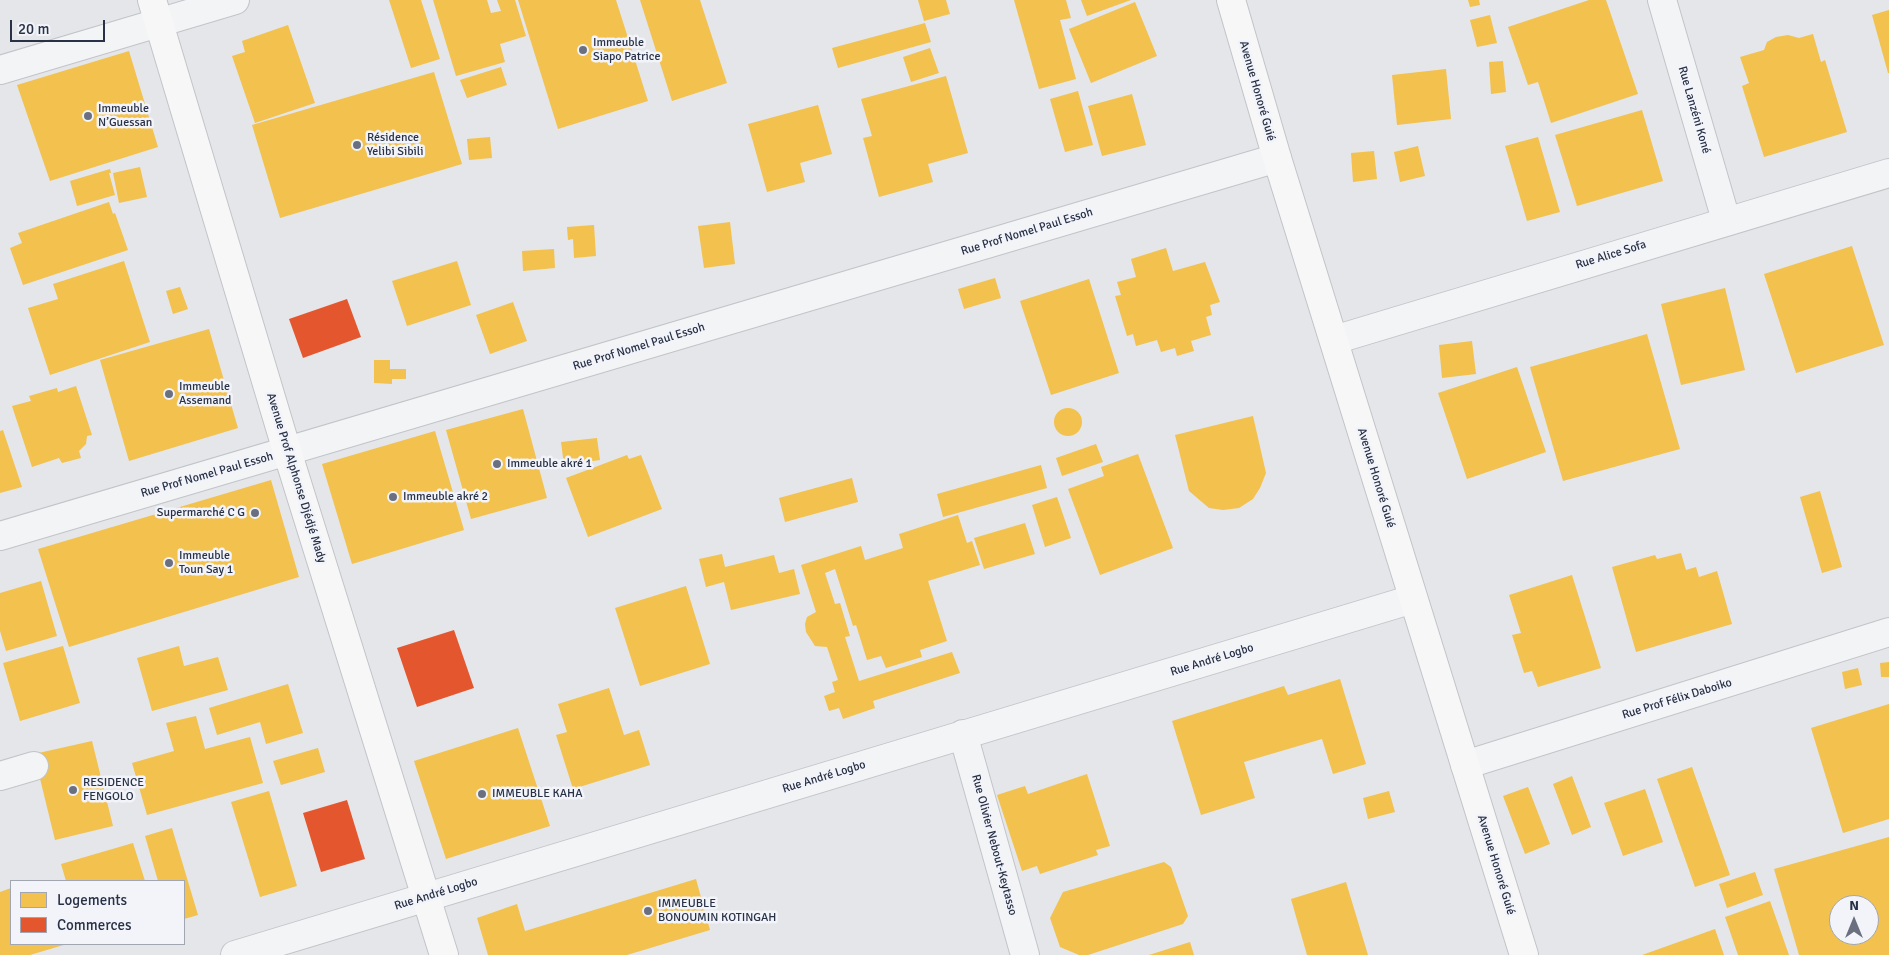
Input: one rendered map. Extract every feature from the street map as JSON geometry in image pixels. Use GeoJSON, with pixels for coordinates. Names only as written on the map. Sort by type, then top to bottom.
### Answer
{"type":"FeatureCollection","features":[{"type":"Feature","properties":{"kind":"street"},"geometry":{"type":"LineString","coordinates":[[0,70],[155,11],[235,0]]}},
{"type":"Feature","properties":{"kind":"street","name":"Avenue Honoré Guié"},"geometry":{"type":"LineString","coordinates":[[1231,0],[1277,158],[1524,955]]}},
{"type":"Feature","properties":{"kind":"street","name":"Rue Lanzéni Koné"},"geometry":{"type":"LineString","coordinates":[[1662,0],[1726,220]]}},
{"type":"Feature","properties":{"kind":"street","name":"Avenue Prof Alphonse Djédjé Mady"},"geometry":{"type":"LineString","coordinates":[[155,11],[287,452],[444,955]]}},
{"type":"Feature","properties":{"kind":"street","name":"Rue Prof Nomel Paul Essoh"},"geometry":{"type":"LineString","coordinates":[[0,536],[1277,158]]}},
{"type":"Feature","properties":{"kind":"street","name":"Rue Alice Sofa"},"geometry":{"type":"LineString","coordinates":[[1334,340],[1726,220],[1889,173]]}},
{"type":"Feature","properties":{"kind":"street","name":"Rue André Logbo"},"geometry":{"type":"LineString","coordinates":[[235,955],[1413,599]]}},
{"type":"Feature","properties":{"kind":"street","name":"Rue Prof Félix Daboiko"},"geometry":{"type":"LineString","coordinates":[[1465,765],[1889,632]]}},
{"type":"Feature","properties":{"kind":"street","name":"Rue Olivier Nebout-Keytasso"},"geometry":{"type":"LineString","coordinates":[[963,734],[1025,955]]}},
{"type":"Feature","properties":{"kind":"street"},"geometry":{"type":"LineString","coordinates":[[0,776],[34,766]]}},
{"type":"Feature","properties":{"kind":"building: Logements"},"geometry":{"type":"Polygon","coordinates":[[[389,0],[421,0],[440,59],[411,68],[389,0]]]}},
{"type":"Feature","properties":{"kind":"building: Logements"},"geometry":{"type":"Polygon","coordinates":[[[433,0],[487,0],[491,13],[501,11],[497,0],[515,0],[526,36],[500,44],[505,62],[456,76],[433,0]]]}},
{"type":"Feature","properties":{"kind":"building: Logements","name":"Immeuble Siapo Patrice"},"geometry":{"type":"Polygon","coordinates":[[[518,0],[616,0],[648,101],[558,129],[518,0]]]}},
{"type":"Feature","properties":{"kind":"building: Logements"},"geometry":{"type":"Polygon","coordinates":[[[640,0],[700,0],[727,83],[672,101],[640,0]]]}},
{"type":"Feature","properties":{"kind":"building: Logements"},"geometry":{"type":"Polygon","coordinates":[[[918,0],[946,0],[950,14],[924,21],[918,0]]]}},
{"type":"Feature","properties":{"kind":"building: Logements"},"geometry":{"type":"Polygon","coordinates":[[[1014,0],[1066,0],[1071,18],[1060,20],[1076,79],[1039,89],[1014,0]]]}},
{"type":"Feature","properties":{"kind":"building: Logements"},"geometry":{"type":"Polygon","coordinates":[[[1081,0],[1131,0],[1087,16],[1081,0]]]}},
{"type":"Feature","properties":{"kind":"building: Logements"},"geometry":{"type":"Polygon","coordinates":[[[1468,0],[1479,0],[1480,5],[1470,7],[1468,0]]]}},
{"type":"Feature","properties":{"kind":"building: Logements"},"geometry":{"type":"Polygon","coordinates":[[[1589,0],[1606,0],[1638,94],[1551,123],[1538,82],[1528,85],[1508,27],[1589,0]]]}},
{"type":"Feature","properties":{"kind":"building: Logements"},"geometry":{"type":"Polygon","coordinates":[[[1135,2],[1157,56],[1091,83],[1069,29],[1135,2]]]}},
{"type":"Feature","properties":{"kind":"building: Logements"},"geometry":{"type":"Polygon","coordinates":[[[1889,10],[1889,73],[1888,73],[1872,15],[1889,10]]]}},
{"type":"Feature","properties":{"kind":"building: Logements"},"geometry":{"type":"Polygon","coordinates":[[[1490,15],[1497,43],[1477,47],[1470,20],[1490,15]]]}},
{"type":"Feature","properties":{"kind":"building: Logements"},"geometry":{"type":"Polygon","coordinates":[[[925,23],[931,42],[838,68],[832,48],[925,23]]]}},
{"type":"Feature","properties":{"kind":"building: Logements"},"geometry":{"type":"Polygon","coordinates":[[[288,25],[315,103],[255,123],[232,56],[245,52],[242,41],[288,25]]]}},
{"type":"Feature","properties":{"kind":"building: Logements"},"geometry":{"type":"Polygon","coordinates":[[[1813,34],[1821,62],[1825,60],[1847,132],[1764,157],[1742,86],[1749,83],[1740,57],[1764,50],[1767,42],[1776,37],[1788,35],[1799,38],[1813,34]]]}},
{"type":"Feature","properties":{"kind":"building: Logements"},"geometry":{"type":"Polygon","coordinates":[[[930,48],[939,73],[911,82],[903,57],[930,48]]]}},
{"type":"Feature","properties":{"kind":"building: Logements","name":"Immeuble N’Guessan"},"geometry":{"type":"Polygon","coordinates":[[[129,51],[158,147],[50,181],[17,85],[129,51]]]}},
{"type":"Feature","properties":{"kind":"building: Logements"},"geometry":{"type":"Polygon","coordinates":[[[1503,61],[1506,92],[1491,94],[1489,62],[1503,61]]]}},
{"type":"Feature","properties":{"kind":"building: Logements"},"geometry":{"type":"Polygon","coordinates":[[[501,67],[507,85],[467,98],[460,80],[501,67]]]}},
{"type":"Feature","properties":{"kind":"building: Logements"},"geometry":{"type":"Polygon","coordinates":[[[1446,69],[1451,119],[1397,125],[1392,75],[1446,69]]]}},
{"type":"Feature","properties":{"kind":"building: Logements","name":"Résidence Yelibi Sibili"},"geometry":{"type":"Polygon","coordinates":[[[434,72],[462,164],[280,218],[252,125],[434,72]]]}},
{"type":"Feature","properties":{"kind":"building: Logements"},"geometry":{"type":"Polygon","coordinates":[[[946,76],[968,153],[928,164],[933,182],[879,197],[863,138],[872,136],[861,99],[946,76]]]}},
{"type":"Feature","properties":{"kind":"building: Logements"},"geometry":{"type":"Polygon","coordinates":[[[1078,91],[1093,145],[1065,152],[1050,99],[1078,91]]]}},
{"type":"Feature","properties":{"kind":"building: Logements"},"geometry":{"type":"Polygon","coordinates":[[[1132,94],[1146,145],[1102,156],[1088,106],[1132,94]]]}},
{"type":"Feature","properties":{"kind":"building: Logements"},"geometry":{"type":"Polygon","coordinates":[[[818,105],[832,154],[800,163],[805,182],[767,192],[748,124],[818,105]]]}},
{"type":"Feature","properties":{"kind":"building: Logements"},"geometry":{"type":"Polygon","coordinates":[[[1642,110],[1663,181],[1577,206],[1555,135],[1642,110]]]}},
{"type":"Feature","properties":{"kind":"building: Logements"},"geometry":{"type":"Polygon","coordinates":[[[490,137],[492,158],[469,160],[467,139],[490,137]]]}},
{"type":"Feature","properties":{"kind":"building: Logements"},"geometry":{"type":"Polygon","coordinates":[[[1538,137],[1560,212],[1527,221],[1505,146],[1538,137]]]}},
{"type":"Feature","properties":{"kind":"building: Logements"},"geometry":{"type":"Polygon","coordinates":[[[1418,146],[1425,176],[1400,182],[1394,152],[1418,146]]]}},
{"type":"Feature","properties":{"kind":"building: Logements"},"geometry":{"type":"Polygon","coordinates":[[[1374,151],[1377,179],[1353,182],[1351,153],[1374,151]]]}},
{"type":"Feature","properties":{"kind":"building: Logements"},"geometry":{"type":"Polygon","coordinates":[[[140,167],[147,197],[119,203],[113,173],[140,167]]]}},
{"type":"Feature","properties":{"kind":"building: Logements"},"geometry":{"type":"Polygon","coordinates":[[[110,169],[111,173],[109,173],[115,195],[77,206],[70,181],[110,169]]]}},
{"type":"Feature","properties":{"kind":"building: Logements"},"geometry":{"type":"Polygon","coordinates":[[[109,202],[113,214],[115,213],[128,250],[23,285],[10,248],[22,243],[18,233],[109,202]]]}},
{"type":"Feature","properties":{"kind":"building: Logements"},"geometry":{"type":"Polygon","coordinates":[[[730,222],[735,264],[704,268],[698,226],[730,222]]]}},
{"type":"Feature","properties":{"kind":"building: Logements"},"geometry":{"type":"Polygon","coordinates":[[[594,225],[596,256],[574,258],[573,239],[568,240],[567,227],[594,225]]]}},
{"type":"Feature","properties":{"kind":"building: Logements"},"geometry":{"type":"Polygon","coordinates":[[[1852,246],[1884,345],[1796,373],[1764,274],[1852,246]]]}},
{"type":"Feature","properties":{"kind":"building: Logements"},"geometry":{"type":"Polygon","coordinates":[[[1166,248],[1173,271],[1205,262],[1220,302],[1210,305],[1212,315],[1206,317],[1211,335],[1191,341],[1194,351],[1177,356],[1175,348],[1161,352],[1157,340],[1136,346],[1133,334],[1127,336],[1115,296],[1121,295],[1117,282],[1136,277],[1131,259],[1166,248]]]}},
{"type":"Feature","properties":{"kind":"building: Logements"},"geometry":{"type":"Polygon","coordinates":[[[554,249],[555,268],[523,271],[522,251],[554,249]]]}},
{"type":"Feature","properties":{"kind":"building: Logements"},"geometry":{"type":"Polygon","coordinates":[[[124,261],[150,342],[50,375],[28,308],[58,299],[53,284],[124,261]]]}},
{"type":"Feature","properties":{"kind":"building: Logements"},"geometry":{"type":"Polygon","coordinates":[[[457,261],[471,305],[407,326],[392,281],[457,261]]]}},
{"type":"Feature","properties":{"kind":"building: Logements"},"geometry":{"type":"Polygon","coordinates":[[[995,278],[1001,298],[964,309],[958,289],[995,278]]]}},
{"type":"Feature","properties":{"kind":"building: Logements"},"geometry":{"type":"Polygon","coordinates":[[[1089,279],[1119,373],[1051,395],[1020,301],[1089,279]]]}},
{"type":"Feature","properties":{"kind":"building: Logements"},"geometry":{"type":"Polygon","coordinates":[[[180,287],[188,309],[173,314],[166,291],[180,287]]]}},
{"type":"Feature","properties":{"kind":"building: Logements"},"geometry":{"type":"Polygon","coordinates":[[[1725,288],[1745,370],[1681,385],[1661,304],[1725,288]]]}},
{"type":"Feature","properties":{"kind":"building: Logements"},"geometry":{"type":"Polygon","coordinates":[[[513,302],[527,341],[490,354],[476,315],[513,302]]]}},
{"type":"Feature","properties":{"kind":"building: Logements","name":"Immeuble Assemand"},"geometry":{"type":"Polygon","coordinates":[[[209,329],[238,428],[129,461],[100,360],[209,329]]]}},
{"type":"Feature","properties":{"kind":"building: Logements"},"geometry":{"type":"Polygon","coordinates":[[[1647,334],[1680,449],[1563,481],[1530,367],[1647,334]]]}},
{"type":"Feature","properties":{"kind":"building: Logements"},"geometry":{"type":"Polygon","coordinates":[[[1472,341],[1476,374],[1442,378],[1439,345],[1472,341]]]}},
{"type":"Feature","properties":{"kind":"building: Logements"},"geometry":{"type":"Polygon","coordinates":[[[374,360],[390,360],[390,369],[406,369],[406,379],[392,379],[392,384],[374,383],[374,360]]]}},
{"type":"Feature","properties":{"kind":"building: Logements"},"geometry":{"type":"Polygon","coordinates":[[[1517,367],[1546,452],[1467,479],[1438,393],[1517,367]]]}},
{"type":"Feature","properties":{"kind":"building: Logements"},"geometry":{"type":"Polygon","coordinates":[[[76,386],[92,435],[87,436],[86,444],[79,451],[81,458],[62,463],[59,458],[32,467],[12,406],[31,401],[29,396],[57,388],[58,392],[76,386]]]}},
{"type":"Feature","properties":{"kind":"building: Logements"},"geometry":{"type":"Polygon","coordinates":[[[1068,408],[1078,412],[1082,422],[1078,432],[1068,436],[1058,432],[1054,422],[1058,412],[1068,408]]]}},
{"type":"Feature","properties":{"kind":"building: Logements","name":"Immeuble akré 1"},"geometry":{"type":"Polygon","coordinates":[[[523,409],[547,498],[471,519],[446,430],[523,409]]]}},
{"type":"Feature","properties":{"kind":"building: Logements"},"geometry":{"type":"Polygon","coordinates":[[[1253,416],[1266,473],[1260,488],[1253,499],[1239,508],[1223,510],[1209,508],[1189,491],[1175,435],[1253,416]]]}},
{"type":"Feature","properties":{"kind":"building: Logements"},"geometry":{"type":"Polygon","coordinates":[[[3,430],[22,487],[0,493],[0,431],[3,430]]]}},
{"type":"Feature","properties":{"kind":"building: Logements","name":"Immeuble akré 2"},"geometry":{"type":"Polygon","coordinates":[[[435,431],[464,530],[352,564],[322,464],[435,431]]]}},
{"type":"Feature","properties":{"kind":"building: Logements"},"geometry":{"type":"Polygon","coordinates":[[[597,438],[600,460],[564,465],[561,442],[597,438]]]}},
{"type":"Feature","properties":{"kind":"building: Logements"},"geometry":{"type":"Polygon","coordinates":[[[1096,444],[1103,462],[1062,476],[1056,458],[1096,444]]]}},
{"type":"Feature","properties":{"kind":"building: Logements"},"geometry":{"type":"Polygon","coordinates":[[[1138,454],[1173,548],[1100,575],[1068,489],[1104,476],[1101,467],[1138,454]]]}},
{"type":"Feature","properties":{"kind":"building: Logements"},"geometry":{"type":"Polygon","coordinates":[[[627,455],[629,459],[641,455],[662,509],[588,537],[566,478],[627,455]]]}},
{"type":"Feature","properties":{"kind":"building: Logements"},"geometry":{"type":"Polygon","coordinates":[[[1041,465],[1047,488],[943,517],[937,494],[1041,465]]]}},
{"type":"Feature","properties":{"kind":"building: Logements"},"geometry":{"type":"Polygon","coordinates":[[[852,478],[858,502],[785,522],[779,498],[852,478]]]}},
{"type":"Feature","properties":{"kind":"building: Logements","name":"Immeuble Toun Say 1"},"geometry":{"type":"Polygon","coordinates":[[[271,480],[299,577],[69,647],[38,549],[271,480]]]}},
{"type":"Feature","properties":{"kind":"building: Logements"},"geometry":{"type":"Polygon","coordinates":[[[1820,491],[1842,567],[1822,573],[1800,497],[1820,491]]]}},
{"type":"Feature","properties":{"kind":"building: Logements"},"geometry":{"type":"Polygon","coordinates":[[[1057,497],[1071,538],[1045,547],[1032,505],[1057,497]]]}},
{"type":"Feature","properties":{"kind":"building: Logements"},"geometry":{"type":"Polygon","coordinates":[[[958,515],[967,543],[972,541],[980,565],[928,581],[947,641],[920,650],[922,657],[886,668],[881,656],[867,660],[856,625],[853,626],[835,569],[825,573],[835,604],[840,603],[850,636],[845,637],[859,681],[952,652],[960,673],[873,701],[875,708],[843,719],[839,708],[829,711],[824,696],[835,692],[832,682],[838,680],[827,647],[815,646],[806,632],[805,624],[807,617],[816,612],[801,565],[861,546],[865,560],[903,548],[899,534],[958,515]]]}},
{"type":"Feature","properties":{"kind":"building: Logements"},"geometry":{"type":"Polygon","coordinates":[[[1025,523],[1035,554],[984,569],[974,538],[1025,523]]]}},
{"type":"Feature","properties":{"kind":"building: Logements"},"geometry":{"type":"Polygon","coordinates":[[[1681,553],[1686,570],[1696,567],[1699,577],[1717,571],[1732,624],[1636,652],[1612,567],[1655,555],[1657,559],[1681,553]]]}},
{"type":"Feature","properties":{"kind":"building: Logements"},"geometry":{"type":"Polygon","coordinates":[[[722,554],[725,567],[774,555],[779,573],[794,569],[800,594],[731,610],[724,582],[706,587],[699,559],[722,554]]]}},
{"type":"Feature","properties":{"kind":"building: Logements"},"geometry":{"type":"Polygon","coordinates":[[[1572,575],[1601,668],[1538,687],[1532,671],[1524,673],[1512,635],[1521,633],[1509,595],[1572,575]]]}},
{"type":"Feature","properties":{"kind":"building: Logements"},"geometry":{"type":"Polygon","coordinates":[[[41,581],[57,636],[6,651],[0,631],[0,593],[41,581]]]}},
{"type":"Feature","properties":{"kind":"building: Logements"},"geometry":{"type":"Polygon","coordinates":[[[686,586],[710,664],[640,686],[615,608],[686,586]]]}},
{"type":"Feature","properties":{"kind":"building: Logements"},"geometry":{"type":"Polygon","coordinates":[[[63,646],[80,703],[20,721],[3,663],[63,646]]]}},
{"type":"Feature","properties":{"kind":"building: Logements"},"geometry":{"type":"Polygon","coordinates":[[[179,646],[184,666],[218,657],[228,690],[152,711],[137,658],[179,646]]]}},
{"type":"Feature","properties":{"kind":"building: Logements"},"geometry":{"type":"Polygon","coordinates":[[[1889,662],[1889,677],[1881,677],[1880,663],[1889,662]]]}},
{"type":"Feature","properties":{"kind":"building: Logements"},"geometry":{"type":"Polygon","coordinates":[[[1858,668],[1862,685],[1845,689],[1842,672],[1858,668]]]}},
{"type":"Feature","properties":{"kind":"building: Logements"},"geometry":{"type":"Polygon","coordinates":[[[1340,679],[1366,764],[1333,774],[1322,739],[1244,762],[1255,798],[1201,815],[1172,721],[1284,686],[1288,695],[1340,679]]]}},
{"type":"Feature","properties":{"kind":"building: Logements"},"geometry":{"type":"Polygon","coordinates":[[[288,684],[303,733],[266,744],[260,722],[217,735],[209,708],[288,684]]]}},
{"type":"Feature","properties":{"kind":"building: Logements"},"geometry":{"type":"Polygon","coordinates":[[[609,688],[624,735],[639,730],[650,765],[573,789],[556,735],[567,732],[558,704],[609,688]]]}},
{"type":"Feature","properties":{"kind":"building: Logements"},"geometry":{"type":"Polygon","coordinates":[[[1889,704],[1889,819],[1843,833],[1811,728],[1889,704]]]}},
{"type":"Feature","properties":{"kind":"building: Logements"},"geometry":{"type":"Polygon","coordinates":[[[196,716],[205,749],[250,737],[263,783],[147,815],[132,763],[174,751],[166,723],[196,716]]]}},
{"type":"Feature","properties":{"kind":"building: Logements","name":"IMMEUBLE KAHA"},"geometry":{"type":"Polygon","coordinates":[[[518,728],[550,826],[446,859],[414,761],[518,728]]]}},
{"type":"Feature","properties":{"kind":"building: Logements","name":"RESIDENCE FENGOLO"},"geometry":{"type":"Polygon","coordinates":[[[92,741],[113,826],[55,840],[34,754],[92,741]]]}},
{"type":"Feature","properties":{"kind":"building: Logements"},"geometry":{"type":"Polygon","coordinates":[[[318,748],[325,772],[281,785],[273,761],[318,748]]]}},
{"type":"Feature","properties":{"kind":"building: Logements"},"geometry":{"type":"Polygon","coordinates":[[[1692,767],[1730,875],[1695,887],[1657,779],[1692,767]]]}},
{"type":"Feature","properties":{"kind":"building: Logements"},"geometry":{"type":"Polygon","coordinates":[[[1087,774],[1110,846],[1096,850],[1098,855],[1040,874],[1037,866],[1022,871],[997,795],[1025,786],[1028,794],[1087,774]]]}},
{"type":"Feature","properties":{"kind":"building: Logements"},"geometry":{"type":"Polygon","coordinates":[[[1572,776],[1591,827],[1572,835],[1553,784],[1572,776]]]}},
{"type":"Feature","properties":{"kind":"building: Logements"},"geometry":{"type":"Polygon","coordinates":[[[1528,787],[1550,844],[1525,854],[1503,796],[1528,787]]]}},
{"type":"Feature","properties":{"kind":"building: Logements"},"geometry":{"type":"Polygon","coordinates":[[[1645,789],[1663,842],[1623,856],[1604,803],[1645,789]]]}},
{"type":"Feature","properties":{"kind":"building: Logements"},"geometry":{"type":"Polygon","coordinates":[[[269,791],[297,886],[260,897],[231,802],[269,791]]]}},
{"type":"Feature","properties":{"kind":"building: Logements"},"geometry":{"type":"Polygon","coordinates":[[[1389,791],[1395,812],[1368,819],[1363,798],[1389,791]]]}},
{"type":"Feature","properties":{"kind":"building: Logements"},"geometry":{"type":"Polygon","coordinates":[[[172,828],[198,915],[185,919],[185,880],[158,880],[145,836],[172,828]]]}},
{"type":"Feature","properties":{"kind":"building: Logements"},"geometry":{"type":"Polygon","coordinates":[[[1889,837],[1889,955],[1799,955],[1774,869],[1889,837]]]}},
{"type":"Feature","properties":{"kind":"building: Logements"},"geometry":{"type":"Polygon","coordinates":[[[133,843],[145,880],[66,880],[61,864],[133,843]]]}},
{"type":"Feature","properties":{"kind":"building: Logements"},"geometry":{"type":"Polygon","coordinates":[[[1164,862],[1171,867],[1188,916],[1183,924],[1088,955],[1079,955],[1060,947],[1050,918],[1063,892],[1164,862]]]}},
{"type":"Feature","properties":{"kind":"building: Logements"},"geometry":{"type":"Polygon","coordinates":[[[1755,872],[1763,895],[1727,908],[1719,884],[1755,872]]]}},
{"type":"Feature","properties":{"kind":"building: Logements","name":"IMMEUBLE BONOUMIN KOTINGAH"},"geometry":{"type":"Polygon","coordinates":[[[696,879],[710,930],[627,955],[488,955],[477,918],[517,904],[525,931],[696,879]]]}},
{"type":"Feature","properties":{"kind":"building: Logements"},"geometry":{"type":"Polygon","coordinates":[[[1346,882],[1368,955],[1307,955],[1291,899],[1346,882]]]}},
{"type":"Feature","properties":{"kind":"building: Logements"},"geometry":{"type":"Polygon","coordinates":[[[10,888],[10,945],[64,945],[30,955],[0,955],[0,892],[10,888]]]}},
{"type":"Feature","properties":{"kind":"building: Logements"},"geometry":{"type":"Polygon","coordinates":[[[1770,901],[1789,955],[1738,955],[1725,917],[1770,901]]]}},
{"type":"Feature","properties":{"kind":"building: Logements"},"geometry":{"type":"Polygon","coordinates":[[[1715,929],[1724,955],[1642,955],[1715,929]]]}},
{"type":"Feature","properties":{"kind":"building: Logements"},"geometry":{"type":"Polygon","coordinates":[[[1190,942],[1194,955],[1149,955],[1190,942]]]}},
{"type":"Feature","properties":{"kind":"building: Commerces"},"geometry":{"type":"Polygon","coordinates":[[[347,299],[361,337],[303,358],[289,319],[347,299]]]}},
{"type":"Feature","properties":{"kind":"building: Commerces"},"geometry":{"type":"Polygon","coordinates":[[[454,630],[474,688],[417,707],[397,648],[454,630]]]}},
{"type":"Feature","properties":{"kind":"building: Commerces"},"geometry":{"type":"Polygon","coordinates":[[[347,800],[365,859],[321,872],[303,813],[347,800]]]}},
{"type":"Feature","properties":{"kind":"place","name":"Immeuble Siapo Patrice"},"geometry":{"type":"Point","coordinates":[583,50]}},
{"type":"Feature","properties":{"kind":"place","name":"Immeuble N’Guessan"},"geometry":{"type":"Point","coordinates":[88,116]}},
{"type":"Feature","properties":{"kind":"place","name":"Résidence Yelibi Sibili"},"geometry":{"type":"Point","coordinates":[357,145]}},
{"type":"Feature","properties":{"kind":"place","name":"Immeuble Assemand"},"geometry":{"type":"Point","coordinates":[169,394]}},
{"type":"Feature","properties":{"kind":"place","name":"Immeuble akré 1"},"geometry":{"type":"Point","coordinates":[497,464]}},
{"type":"Feature","properties":{"kind":"place","name":"Immeuble akré 2"},"geometry":{"type":"Point","coordinates":[393,497]}},
{"type":"Feature","properties":{"kind":"place","name":"Supermarché C G"},"geometry":{"type":"Point","coordinates":[255,513]}},
{"type":"Feature","properties":{"kind":"place","name":"Immeuble Toun Say 1"},"geometry":{"type":"Point","coordinates":[169,563]}},
{"type":"Feature","properties":{"kind":"place","name":"RESIDENCE FENGOLO"},"geometry":{"type":"Point","coordinates":[73,790]}},
{"type":"Feature","properties":{"kind":"place","name":"IMMEUBLE KAHA"},"geometry":{"type":"Point","coordinates":[482,794]}},
{"type":"Feature","properties":{"kind":"place","name":"IMMEUBLE BONOUMIN KOTINGAH"},"geometry":{"type":"Point","coordinates":[648,911]}}]}
